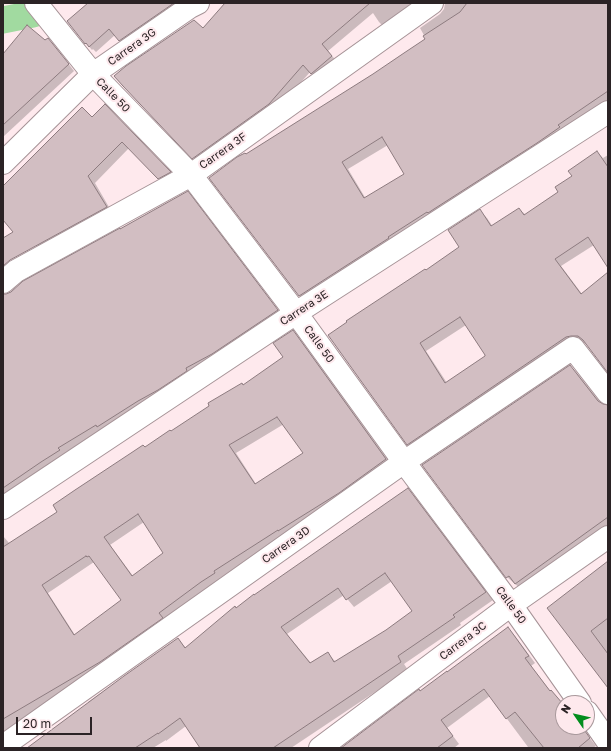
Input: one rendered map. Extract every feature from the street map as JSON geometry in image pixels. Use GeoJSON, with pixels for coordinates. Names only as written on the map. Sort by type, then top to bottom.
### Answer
{"type":"FeatureCollection","features":[{"type":"Feature","properties":{"kind":"street","name":"Calle 50"},"geometry":{"type":"LineString","coordinates":[[36,3],[93,74],[190,175],[296,312],[404,462],[511,605],[574,695]]}},
{"type":"Feature","properties":{"kind":"street","name":"Carrera 3G"},"geometry":{"type":"LineString","coordinates":[[3,163],[93,74],[198,3]]}},
{"type":"Feature","properties":{"kind":"street","name":"Carrera 3F"},"geometry":{"type":"LineString","coordinates":[[3,282],[16,271],[190,175],[432,3]]}},
{"type":"Feature","properties":{"kind":"street","name":"Carrera 3E"},"geometry":{"type":"LineString","coordinates":[[3,508],[296,312],[608,112]]}},
{"type":"Feature","properties":{"kind":"street","name":"Carrera 3D"},"geometry":{"type":"LineString","coordinates":[[3,746],[404,462],[573,348],[608,393]]}},
{"type":"Feature","properties":{"kind":"street","name":"Carrera 3C"},"geometry":{"type":"LineString","coordinates":[[320,748],[511,605],[608,538]]}},
{"type":"Feature","properties":{"kind":"street"},"geometry":{"type":"LineString","coordinates":[[595,729],[602,743]]}},
{"type":"Feature","properties":{"kind":"building"},"geometry":{"type":"Polygon","coordinates":[[[88,3],[174,3],[119,41],[109,29],[89,47],[67,21],[88,3]]]}},
{"type":"Feature","properties":{"kind":"building"},"geometry":{"type":"Polygon","coordinates":[[[225,3],[370,3],[322,44],[332,56],[311,74],[303,65],[269,104],[192,159],[114,76],[126,66],[194,20],[203,28],[225,3]]]}},
{"type":"Feature","properties":{"kind":"building"},"geometry":{"type":"Polygon","coordinates":[[[467,3],[608,3],[608,91],[558,125],[560,127],[537,143],[388,237],[389,238],[299,296],[209,178],[237,157],[245,153],[246,154],[373,74],[425,39],[423,36],[460,12],[467,3]],[[382,137],[342,162],[364,198],[404,174],[382,137]]]}},
{"type":"Feature","properties":{"kind":"building"},"geometry":{"type":"Polygon","coordinates":[[[27,25],[45,40],[48,38],[69,64],[3,125],[3,54],[27,25]]]}},
{"type":"Feature","properties":{"kind":"building"},"geometry":{"type":"Polygon","coordinates":[[[105,104],[171,172],[158,179],[122,142],[88,176],[107,207],[10,260],[3,266],[3,238],[13,232],[3,220],[3,186],[82,107],[92,117],[105,104]]]}},
{"type":"Feature","properties":{"kind":"building"},"geometry":{"type":"Polygon","coordinates":[[[597,151],[608,167],[608,268],[588,237],[555,259],[581,294],[608,272],[608,373],[583,340],[578,336],[566,337],[407,445],[328,335],[347,322],[346,321],[459,247],[448,230],[480,209],[491,226],[519,208],[524,215],[558,192],[555,187],[572,176],[568,171],[597,151]],[[460,317],[420,343],[445,383],[485,355],[460,317]]]}},
{"type":"Feature","properties":{"kind":"building"},"geometry":{"type":"Polygon","coordinates":[[[188,191],[278,310],[212,354],[186,368],[187,371],[158,390],[97,427],[96,425],[58,448],[60,450],[3,488],[3,294],[11,292],[23,281],[188,191]]]}},
{"type":"Feature","properties":{"kind":"building"},"geometry":{"type":"Polygon","coordinates":[[[293,330],[386,459],[339,493],[214,571],[215,573],[159,613],[163,618],[100,662],[3,719],[3,547],[57,512],[53,505],[75,490],[143,445],[145,447],[170,430],[171,431],[209,406],[208,403],[242,383],[243,385],[283,357],[273,343],[293,330]],[[277,417],[229,445],[255,484],[303,453],[277,417]],[[138,514],[104,537],[132,576],[163,553],[138,514]],[[86,556],[42,585],[74,635],[121,600],[89,556],[86,556]]]}},
{"type":"Feature","properties":{"kind":"building"},"geometry":{"type":"Polygon","coordinates":[[[570,365],[598,401],[608,405],[608,517],[515,584],[509,576],[506,578],[422,465],[570,365]]]}},
{"type":"Feature","properties":{"kind":"building"},"geometry":{"type":"Polygon","coordinates":[[[408,488],[486,592],[453,615],[455,617],[398,656],[401,662],[273,748],[200,748],[180,718],[135,748],[27,748],[178,638],[185,648],[235,606],[236,608],[408,488]],[[385,573],[346,600],[338,588],[281,627],[310,663],[328,652],[334,662],[386,630],[412,611],[385,573]]]}},
{"type":"Feature","properties":{"kind":"building"},"geometry":{"type":"Polygon","coordinates":[[[608,561],[608,618],[591,631],[608,654],[608,688],[547,608],[608,561]]]}},
{"type":"Feature","properties":{"kind":"building"},"geometry":{"type":"Polygon","coordinates":[[[508,627],[529,656],[525,658],[550,691],[551,690],[555,695],[555,735],[588,735],[590,738],[578,748],[544,748],[515,712],[506,719],[484,689],[441,720],[453,736],[437,748],[341,748],[419,689],[420,691],[508,627]]]}},
{"type":"Feature","properties":{"kind":"waterway"},"geometry":{"type":"LineString","coordinates":[[3,20],[33,14]]}}]}
